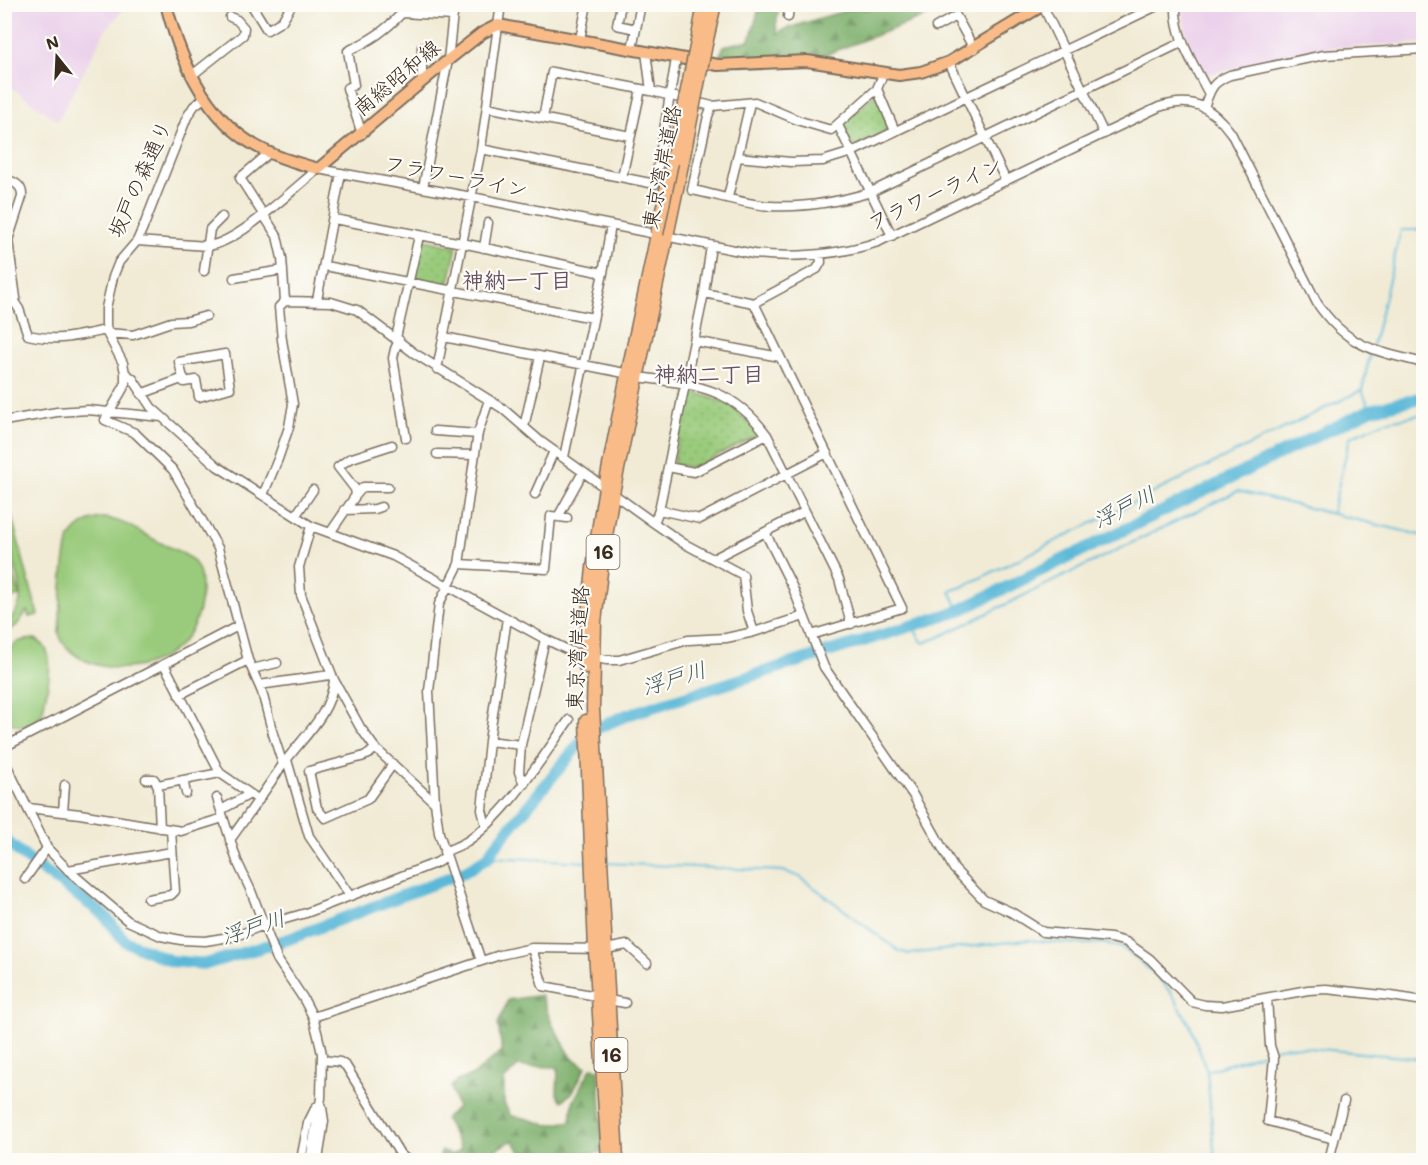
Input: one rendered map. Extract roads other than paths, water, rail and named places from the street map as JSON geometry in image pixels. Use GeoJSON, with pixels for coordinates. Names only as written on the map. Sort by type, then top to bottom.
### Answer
{"type":"FeatureCollection","features":[{"type":"Feature","properties":{"kind":"highway","name":"東京湾岸道路"},"geometry":{"type":"LineString","coordinates":[[702,43],[704,4]]}},
{"type":"Feature","properties":{"kind":"highway","name":"東京湾岸道路"},"geometry":{"type":"LineString","coordinates":[[608,1161],[590,657],[609,490],[702,43],[715,4]]}},
{"type":"Feature","properties":{"kind":"highway","name":"東京湾岸道路"},"geometry":{"type":"LineString","coordinates":[[601,949],[617,1161]]}},
{"type":"Feature","properties":{"kind":"main road"},"geometry":{"type":"LineString","coordinates":[[166,4],[174,37],[191,76],[204,98],[233,129],[269,153],[318,170]]}},
{"type":"Feature","properties":{"kind":"main road"},"geometry":{"type":"LineString","coordinates":[[498,25],[676,59],[733,66],[807,61],[900,75],[921,72],[949,62],[1044,5]]}},
{"type":"Feature","properties":{"kind":"main road","name":"南総昭和線"},"geometry":{"type":"LineString","coordinates":[[318,170],[448,60],[482,33],[498,25]]}},
{"type":"Feature","properties":{"kind":"street"},"geometry":{"type":"LineString","coordinates":[[251,4],[267,30],[282,21],[292,4]]}},
{"type":"Feature","properties":{"kind":"street"},"geometry":{"type":"LineString","coordinates":[[423,188],[448,60],[454,4]]}},
{"type":"Feature","properties":{"kind":"street"},"geometry":{"type":"LineString","coordinates":[[437,369],[481,149],[501,4]]}},
{"type":"Feature","properties":{"kind":"street"},"geometry":{"type":"LineString","coordinates":[[580,39],[587,4]]}},
{"type":"Feature","properties":{"kind":"street"},"geometry":{"type":"LineString","coordinates":[[621,4],[617,25],[636,29]]}},
{"type":"Feature","properties":{"kind":"street"},"geometry":{"type":"LineString","coordinates":[[632,49],[641,4]]}},
{"type":"Feature","properties":{"kind":"street"},"geometry":{"type":"LineString","coordinates":[[737,157],[769,162],[823,161],[852,152],[1161,4]]}},
{"type":"Feature","properties":{"kind":"street"},"geometry":{"type":"LineString","coordinates":[[1176,4],[1175,18],[1183,42],[1209,94]]}},
{"type":"Feature","properties":{"kind":"street"},"geometry":{"type":"LineString","coordinates":[[788,17],[791,5]]}},
{"type":"Feature","properties":{"kind":"street"},"geometry":{"type":"LineString","coordinates":[[1044,5],[1104,134]]}},
{"type":"Feature","properties":{"kind":"street"},"geometry":{"type":"LineString","coordinates":[[362,134],[348,88],[354,86],[348,51],[376,38],[402,9],[453,16]]}},
{"type":"Feature","properties":{"kind":"street"},"geometry":{"type":"LineString","coordinates":[[936,27],[956,16],[974,49]]}},
{"type":"Feature","properties":{"kind":"street"},"geometry":{"type":"LineString","coordinates":[[191,76],[243,35],[244,28],[237,20],[230,17]]}},
{"type":"Feature","properties":{"kind":"street"},"geometry":{"type":"LineString","coordinates":[[712,106],[692,190],[768,206],[796,207],[840,201],[871,192],[1183,42]]}},
{"type":"Feature","properties":{"kind":"street"},"geometry":{"type":"LineString","coordinates":[[422,46],[422,82]]}},
{"type":"Feature","properties":{"kind":"street"},"geometry":{"type":"LineString","coordinates":[[1424,49],[1324,55],[1230,75],[1216,81],[1204,107],[1219,118],[1231,133],[1317,303],[1328,319],[1357,343],[1424,363]]}},
{"type":"Feature","properties":{"kind":"street"},"geometry":{"type":"LineString","coordinates":[[646,52],[651,92]]}},
{"type":"Feature","properties":{"kind":"street"},"geometry":{"type":"LineString","coordinates":[[481,149],[655,184],[676,59]]}},
{"type":"Feature","properties":{"kind":"street"},"geometry":{"type":"LineString","coordinates":[[949,62],[1006,181]]}},
{"type":"Feature","properties":{"kind":"street"},"geometry":{"type":"LineString","coordinates":[[543,118],[552,72],[641,89],[712,106],[762,104],[800,121],[831,130],[877,88],[884,72]]}},
{"type":"Feature","properties":{"kind":"street"},"geometry":{"type":"LineString","coordinates":[[877,88],[895,131]]}},
{"type":"Feature","properties":{"kind":"street"},"geometry":{"type":"LineString","coordinates":[[622,177],[641,89]]}},
{"type":"Feature","properties":{"kind":"street","name":"坂戸の森通り"},"geometry":{"type":"LineString","coordinates":[[204,98],[194,106],[187,117],[137,241],[119,262],[113,277],[106,308],[107,332],[123,363],[125,373],[133,379],[151,407],[217,466],[311,526],[393,556],[545,639],[590,657]]}},
{"type":"Feature","properties":{"kind":"street"},"geometry":{"type":"LineString","coordinates":[[728,197],[750,103]]}},
{"type":"Feature","properties":{"kind":"street","name":"フラワーライン"},"geometry":{"type":"LineString","coordinates":[[318,170],[472,197],[711,246],[774,256],[820,254],[863,247],[892,236],[1168,104],[1190,103],[1204,107]]}},
{"type":"Feature","properties":{"kind":"street"},"geometry":{"type":"LineString","coordinates":[[487,107],[630,136]]}},
{"type":"Feature","properties":{"kind":"street"},"geometry":{"type":"LineString","coordinates":[[838,125],[892,236]]}},
{"type":"Feature","properties":{"kind":"street"},"geometry":{"type":"LineString","coordinates":[[269,153],[240,178],[277,236],[284,270],[285,301]]}},
{"type":"Feature","properties":{"kind":"street"},"geometry":{"type":"LineString","coordinates":[[137,241],[218,245],[263,214],[318,170]]}},
{"type":"Feature","properties":{"kind":"street"},"geometry":{"type":"LineString","coordinates":[[317,300],[341,173]]}},
{"type":"Feature","properties":{"kind":"street"},"geometry":{"type":"LineString","coordinates":[[4,178],[16,183],[22,191],[8,240],[16,298],[4,309]]}},
{"type":"Feature","properties":{"kind":"street"},"geometry":{"type":"LineString","coordinates":[[204,271],[210,229],[222,217]]}},
{"type":"Feature","properties":{"kind":"street"},"geometry":{"type":"LineString","coordinates":[[334,219],[603,273]]}},
{"type":"Feature","properties":{"kind":"street"},"geometry":{"type":"LineString","coordinates":[[484,248],[488,223]]}},
{"type":"Feature","properties":{"kind":"street"},"geometry":{"type":"LineString","coordinates":[[564,458],[603,273],[610,225]]}},
{"type":"Feature","properties":{"kind":"street"},"geometry":{"type":"LineString","coordinates":[[406,438],[393,358],[419,236]]}},
{"type":"Feature","properties":{"kind":"street"},"geometry":{"type":"LineString","coordinates":[[654,523],[659,510],[704,293],[711,246]]}},
{"type":"Feature","properties":{"kind":"street"},"geometry":{"type":"LineString","coordinates":[[704,293],[754,303],[817,269],[821,262],[820,254]]}},
{"type":"Feature","properties":{"kind":"street"},"geometry":{"type":"LineString","coordinates":[[325,266],[593,318]]}},
{"type":"Feature","properties":{"kind":"street"},"geometry":{"type":"LineString","coordinates":[[234,278],[284,270]]}},
{"type":"Feature","properties":{"kind":"street"},"geometry":{"type":"LineString","coordinates":[[13,300],[19,309],[28,335],[48,340],[107,332],[133,334],[171,322],[188,321],[206,316]]}},
{"type":"Feature","properties":{"kind":"street"},"geometry":{"type":"LineString","coordinates":[[263,495],[289,427],[293,404],[279,307],[285,301],[337,302],[357,310],[437,369],[507,412],[554,451],[683,543],[743,575],[747,611],[754,632]]}},
{"type":"Feature","properties":{"kind":"street"},"geometry":{"type":"LineString","coordinates":[[754,303],[902,608],[812,637]]}},
{"type":"Feature","properties":{"kind":"street"},"geometry":{"type":"LineString","coordinates":[[444,337],[685,384],[707,389],[732,400],[754,417],[767,435],[804,512],[840,579],[851,624]]}},
{"type":"Feature","properties":{"kind":"street"},"geometry":{"type":"LineString","coordinates":[[694,340],[780,357]]}},
{"type":"Feature","properties":{"kind":"street"},"geometry":{"type":"LineString","coordinates":[[225,354],[230,388],[200,397],[196,380],[184,382],[184,378],[179,362],[225,354]]}},
{"type":"Feature","properties":{"kind":"street"},"geometry":{"type":"LineString","coordinates":[[524,427],[540,357]]}},
{"type":"Feature","properties":{"kind":"street"},"geometry":{"type":"LineString","coordinates":[[125,373],[124,385],[105,420],[135,433],[173,470],[218,548],[248,660],[259,685],[309,836],[350,896]]}},
{"type":"Feature","properties":{"kind":"street"},"geometry":{"type":"LineString","coordinates":[[141,394],[184,378]]}},
{"type":"Feature","properties":{"kind":"street"},"geometry":{"type":"LineString","coordinates":[[481,961],[439,833],[435,803],[429,691],[439,604],[459,564],[478,434],[489,400]]}},
{"type":"Feature","properties":{"kind":"street"},"geometry":{"type":"LineString","coordinates":[[4,421],[69,411],[162,417]]}},
{"type":"Feature","properties":{"kind":"street"},"geometry":{"type":"LineString","coordinates":[[435,431],[478,434]]}},
{"type":"Feature","properties":{"kind":"street"},"geometry":{"type":"LineString","coordinates":[[668,467],[693,472],[767,435]]}},
{"type":"Feature","properties":{"kind":"street"},"geometry":{"type":"LineString","coordinates":[[356,495],[355,489],[338,466],[349,459],[392,445]]}},
{"type":"Feature","properties":{"kind":"street"},"geometry":{"type":"LineString","coordinates":[[535,494],[554,451]]}},
{"type":"Feature","properties":{"kind":"street"},"geometry":{"type":"LineString","coordinates":[[659,510],[700,519],[826,453]]}},
{"type":"Feature","properties":{"kind":"street"},"geometry":{"type":"LineString","coordinates":[[437,454],[475,455]]}},
{"type":"Feature","properties":{"kind":"street"},"geometry":{"type":"LineString","coordinates":[[459,564],[546,568],[551,516],[563,518],[584,472]]}},
{"type":"Feature","properties":{"kind":"street"},"geometry":{"type":"LineString","coordinates":[[330,533],[344,510],[363,487],[388,487]]}},
{"type":"Feature","properties":{"kind":"street"},"geometry":{"type":"LineString","coordinates":[[296,515],[313,490]]}},
{"type":"Feature","properties":{"kind":"street"},"geometry":{"type":"LineString","coordinates":[[344,510],[381,507]]}},
{"type":"Feature","properties":{"kind":"street"},"geometry":{"type":"LineString","coordinates":[[714,559],[804,512]]}},
{"type":"Feature","properties":{"kind":"street"},"geometry":{"type":"LineString","coordinates":[[311,526],[299,567],[301,595],[332,678],[355,719],[375,748],[435,803]]}},
{"type":"Feature","properties":{"kind":"street"},"geometry":{"type":"LineString","coordinates":[[765,532],[793,588],[824,667],[913,795],[954,869],[984,900],[1011,912],[1043,932],[1111,938],[1125,942],[1150,959],[1192,1002],[1205,1005],[1222,1006],[1308,990],[1326,989],[1424,1001]]}},
{"type":"Feature","properties":{"kind":"street"},"geometry":{"type":"LineString","coordinates":[[590,657],[619,660],[688,640],[726,638],[754,632],[804,616]]}},
{"type":"Feature","properties":{"kind":"street"},"geometry":{"type":"LineString","coordinates":[[486,826],[482,810],[489,741],[507,618]]}},
{"type":"Feature","properties":{"kind":"street"},"geometry":{"type":"LineString","coordinates":[[4,747],[238,626]]}},
{"type":"Feature","properties":{"kind":"street"},"geometry":{"type":"LineString","coordinates":[[524,784],[519,772],[521,746],[545,639]]}},
{"type":"Feature","properties":{"kind":"street"},"geometry":{"type":"LineString","coordinates":[[179,695],[248,660]]}},
{"type":"Feature","properties":{"kind":"street"},"geometry":{"type":"LineString","coordinates":[[252,669],[277,663]]}},
{"type":"Feature","properties":{"kind":"street"},"geometry":{"type":"LineString","coordinates":[[164,664],[220,773],[259,800]]}},
{"type":"Feature","properties":{"kind":"street"},"geometry":{"type":"LineString","coordinates":[[259,685],[332,678]]}},
{"type":"Feature","properties":{"kind":"street"},"geometry":{"type":"LineString","coordinates":[[230,840],[285,762],[324,712],[333,692],[332,678]]}},
{"type":"Feature","properties":{"kind":"street"},"geometry":{"type":"LineString","coordinates":[[4,760],[47,848],[68,870],[128,921],[161,936],[205,941],[236,936],[306,913],[438,862],[445,854],[486,826],[524,784],[568,720]]}},
{"type":"Feature","properties":{"kind":"street"},"geometry":{"type":"LineString","coordinates":[[489,741],[521,746]]}},
{"type":"Feature","properties":{"kind":"street"},"geometry":{"type":"LineString","coordinates":[[375,748],[369,754],[361,757],[309,771],[317,808],[325,818],[369,799],[393,764]]}},
{"type":"Feature","properties":{"kind":"street"},"geometry":{"type":"LineString","coordinates":[[158,785],[220,773]]}},
{"type":"Feature","properties":{"kind":"street"},"geometry":{"type":"LineString","coordinates":[[146,779],[154,779],[158,785],[160,828]]}},
{"type":"Feature","properties":{"kind":"street"},"geometry":{"type":"LineString","coordinates":[[183,780],[186,794]]}},
{"type":"Feature","properties":{"kind":"street"},"geometry":{"type":"LineString","coordinates":[[63,812],[65,785]]}},
{"type":"Feature","properties":{"kind":"street"},"geometry":{"type":"LineString","coordinates":[[28,808],[171,830],[188,830],[222,814],[250,794]]}},
{"type":"Feature","properties":{"kind":"street"},"geometry":{"type":"LineString","coordinates":[[217,798],[230,840],[277,959],[303,998],[313,1017],[318,1036],[322,1060],[321,1098],[310,1161]]}},
{"type":"Feature","properties":{"kind":"street"},"geometry":{"type":"LineString","coordinates":[[148,899],[171,896],[175,891],[171,830]]}},
{"type":"Feature","properties":{"kind":"street"},"geometry":{"type":"LineString","coordinates":[[25,879],[47,848]]}},
{"type":"Feature","properties":{"kind":"street"},"geometry":{"type":"LineString","coordinates":[[68,870],[172,852]]}},
{"type":"Feature","properties":{"kind":"street"},"geometry":{"type":"LineString","coordinates":[[313,1017],[500,955],[532,948],[601,949],[627,945],[647,963]]}},
{"type":"Feature","properties":{"kind":"street"},"geometry":{"type":"LineString","coordinates":[[532,948],[543,986],[591,995]]}},
{"type":"Feature","properties":{"kind":"street"},"geometry":{"type":"LineString","coordinates":[[1267,998],[1272,1050],[1268,1121],[1334,1139]]}},
{"type":"Feature","properties":{"kind":"street"},"geometry":{"type":"LineString","coordinates":[[614,1001],[625,1003]]}},
{"type":"Feature","properties":{"kind":"street"},"geometry":{"type":"LineString","coordinates":[[322,1060],[340,1062],[345,1066],[400,1154],[407,1161]]}},
{"type":"Feature","properties":{"kind":"street"},"geometry":{"type":"LineString","coordinates":[[301,1161],[308,1123],[321,1098]]}},
{"type":"Feature","properties":{"kind":"street"},"geometry":{"type":"LineString","coordinates":[[318,1161],[324,1121],[321,1098]]}},
{"type":"Feature","properties":{"kind":"street"},"geometry":{"type":"LineString","coordinates":[[1329,1161],[1344,1101]]}},
{"type":"Feature","properties":{"kind":"waterway"},"geometry":{"type":"LineString","coordinates":[[1373,345],[1401,230],[1424,230]]}},
{"type":"Feature","properties":{"kind":"waterway"},"geometry":{"type":"LineString","coordinates":[[1370,410],[1362,390],[1371,350]]}},
{"type":"Feature","properties":{"kind":"waterway"},"geometry":{"type":"LineString","coordinates":[[959,610],[950,591],[1362,390]]}},
{"type":"Feature","properties":{"kind":"waterway","name":"浮戸川"},"geometry":{"type":"LineString","coordinates":[[4,839],[26,858],[103,914],[125,941],[171,961],[206,964],[289,939],[464,872],[489,857],[492,850],[589,732],[627,715],[956,612],[1370,410],[1424,397]]}},
{"type":"Feature","properties":{"kind":"waterway"},"geometry":{"type":"LineString","coordinates":[[1332,513],[1350,437],[1384,422],[1424,414]]}},
{"type":"Feature","properties":{"kind":"waterway"},"geometry":{"type":"LineString","coordinates":[[912,626],[923,643],[937,638],[1238,491],[1424,536]]}},
{"type":"Feature","properties":{"kind":"waterway"},"geometry":{"type":"LineString","coordinates":[[489,857],[588,862]]}},
{"type":"Feature","properties":{"kind":"waterway"},"geometry":{"type":"LineString","coordinates":[[606,863],[783,871],[800,877],[899,951],[909,954],[1026,940],[1080,944],[1105,943],[1123,948],[1155,974],[1172,994],[1190,1025],[1207,1071],[1215,1160]]}},
{"type":"Feature","properties":{"kind":"waterway"},"geometry":{"type":"LineString","coordinates":[[1275,1049],[1288,1046],[1424,1059]]}},
{"type":"Feature","properties":{"kind":"waterway"},"geometry":{"type":"LineString","coordinates":[[1207,1071],[1270,1051]]}},
{"type":"Feature","properties":{"kind":"district","name":"神納一丁目"},"geometry":{"type":"Point","coordinates":[517,280]}},
{"type":"Feature","properties":{"kind":"district","name":"神納二丁目"},"geometry":{"type":"Point","coordinates":[709,374]}}]}
